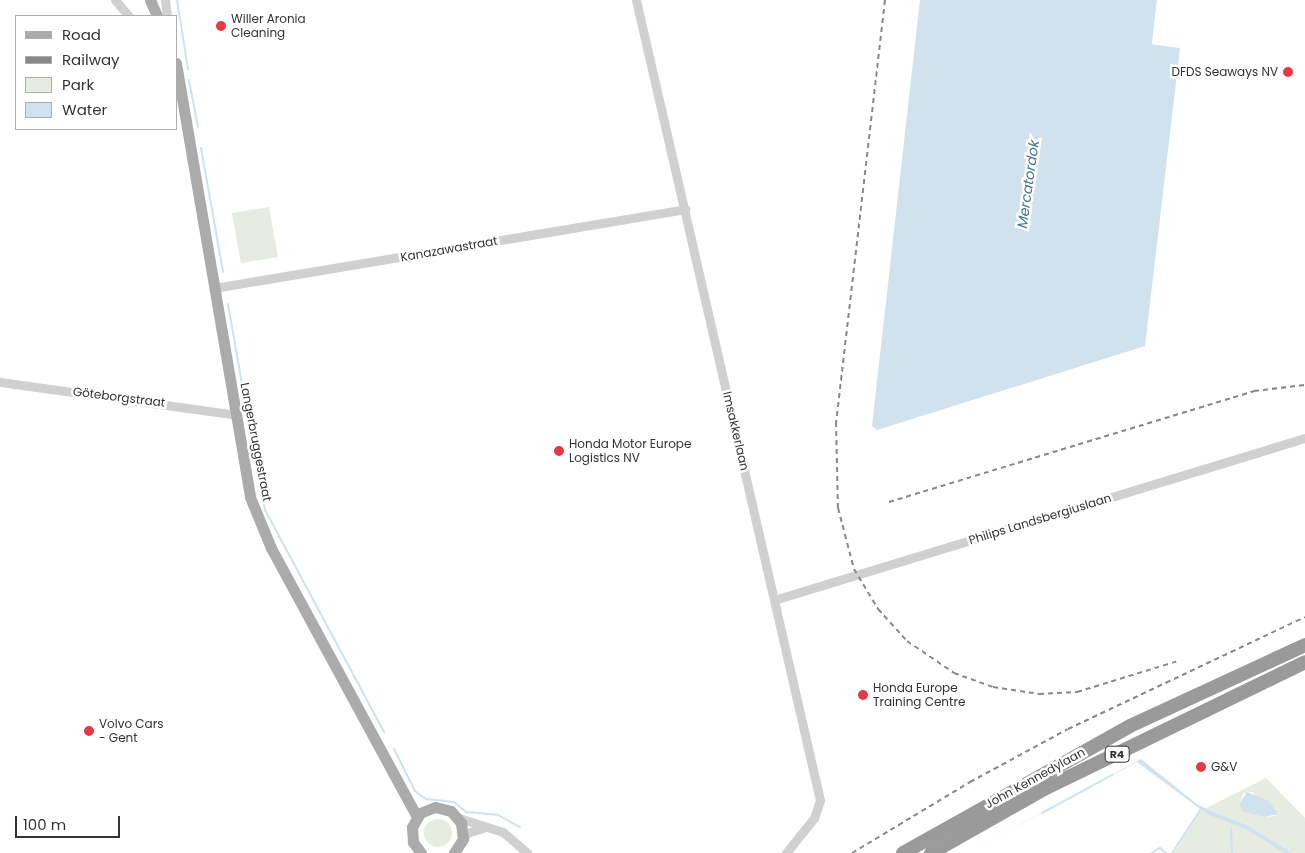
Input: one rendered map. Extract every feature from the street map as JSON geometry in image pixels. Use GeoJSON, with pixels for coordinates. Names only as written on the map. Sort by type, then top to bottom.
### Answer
{"type":"FeatureCollection","features":[{"type":"Feature","properties":{"kind":"highway","name":"John Kennedylaan"},"geometry":{"type":"LineString","coordinates":[[903,853],[1130,726],[1305,645]]}},
{"type":"Feature","properties":{"kind":"highway","name":"John Kennedylaan"},"geometry":{"type":"LineString","coordinates":[[931,853],[1044,789],[1305,662]]}},
{"type":"Feature","properties":{"kind":"highway","name":"John Kennedylaan"},"geometry":{"type":"LineString","coordinates":[[943,853],[1056,791],[1305,668]]}},
{"type":"Feature","properties":{"kind":"highway"},"geometry":{"type":"LineString","coordinates":[[897,853],[930,837]]}},
{"type":"Feature","properties":{"kind":"main road"},"geometry":{"type":"LineString","coordinates":[[150,0],[156,15]]}},
{"type":"Feature","properties":{"kind":"main road","name":"Langerbruggestraat"},"geometry":{"type":"LineString","coordinates":[[178,74],[250,497],[263,532],[417,817]]}},
{"type":"Feature","properties":{"kind":"main road","name":"Langerbruggestraat"},"geometry":{"type":"LineString","coordinates":[[400,784],[418,802],[430,808],[446,808],[459,818]]}},
{"type":"Feature","properties":{"kind":"main road"},"geometry":{"type":"LineString","coordinates":[[421,853],[412,837],[417,817],[430,808]]}},
{"type":"Feature","properties":{"kind":"main road"},"geometry":{"type":"LineString","coordinates":[[458,849],[459,818]]}},
{"type":"Feature","properties":{"kind":"street"},"geometry":{"type":"LineString","coordinates":[[115,0],[128,15]]}},
{"type":"Feature","properties":{"kind":"street"},"geometry":{"type":"LineString","coordinates":[[165,0],[167,15]]}},
{"type":"Feature","properties":{"kind":"street","name":"Imsakkerlaan"},"geometry":{"type":"LineString","coordinates":[[636,0],[820,800],[814,818],[786,853]]}},
{"type":"Feature","properties":{"kind":"street","name":"Kanazawastraat"},"geometry":{"type":"LineString","coordinates":[[214,288],[685,209]]}},
{"type":"Feature","properties":{"kind":"street","name":"Göteborgstraat"},"geometry":{"type":"LineString","coordinates":[[0,382],[237,414]]}},
{"type":"Feature","properties":{"kind":"street","name":"Philips Landsbergiuslaan"},"geometry":{"type":"LineString","coordinates":[[774,600],[1305,438]]}},
{"type":"Feature","properties":{"kind":"street"},"geometry":{"type":"LineString","coordinates":[[459,818],[503,832],[527,853]]}},
{"type":"Feature","properties":{"kind":"street"},"geometry":{"type":"LineString","coordinates":[[458,849],[467,833],[485,827]]}},
{"type":"Feature","properties":{"kind":"green space"},"geometry":{"type":"Polygon","coordinates":[[[269,207],[278,257],[241,263],[232,213],[269,207]]]}},
{"type":"Feature","properties":{"kind":"green space"},"geometry":{"type":"Polygon","coordinates":[[[1266,778],[1305,818],[1305,853],[1292,853],[1249,826],[1206,808],[1266,778]],[[1252,792],[1244,793],[1240,801],[1243,812],[1264,817],[1276,816],[1252,792]]]}},
{"type":"Feature","properties":{"kind":"green space"},"geometry":{"type":"Polygon","coordinates":[[[1200,810],[1247,830],[1284,853],[1174,853],[1200,810]]]}},
{"type":"Feature","properties":{"kind":"green space"},"geometry":{"type":"Polygon","coordinates":[[[438,819],[448,823],[452,833],[448,843],[438,847],[428,843],[424,833],[428,823],[438,819]]]}},
{"type":"Feature","properties":{"kind":"water","name":"Mercatordok"},"geometry":{"type":"Polygon","coordinates":[[[920,0],[1157,0],[1152,44],[1180,48],[1145,346],[877,430],[872,426],[920,0]]]}},
{"type":"Feature","properties":{"kind":"water"},"geometry":{"type":"Polygon","coordinates":[[[1141,759],[1198,805],[1249,826],[1292,853],[1284,853],[1247,830],[1207,814],[1137,762],[967,853],[1141,759]]]}},
{"type":"Feature","properties":{"kind":"water"},"geometry":{"type":"Polygon","coordinates":[[[1247,792],[1269,801],[1278,814],[1264,817],[1243,812],[1239,804],[1247,792]]]}},
{"type":"Feature","properties":{"kind":"pier"},"geometry":{"type":"Polygon","coordinates":[[[1157,0],[1160,0],[1155,42],[1180,48],[1152,44],[1157,0]]]}},
{"type":"Feature","properties":{"kind":"waterway"},"geometry":{"type":"LineString","coordinates":[[177,0],[188,69]]}},
{"type":"Feature","properties":{"kind":"waterway"},"geometry":{"type":"LineString","coordinates":[[189,80],[198,127]]}},
{"type":"Feature","properties":{"kind":"waterway"},"geometry":{"type":"LineString","coordinates":[[201,148],[223,272]]}},
{"type":"Feature","properties":{"kind":"waterway"},"geometry":{"type":"LineString","coordinates":[[228,304],[244,396]]}},
{"type":"Feature","properties":{"kind":"waterway"},"geometry":{"type":"LineString","coordinates":[[256,466],[265,510],[384,732]]}},
{"type":"Feature","properties":{"kind":"waterway"},"geometry":{"type":"LineString","coordinates":[[394,749],[415,791],[426,799],[454,802],[466,812],[498,815],[520,827]]}},
{"type":"Feature","properties":{"kind":"waterway"},"geometry":{"type":"LineString","coordinates":[[1042,813],[1112,775]]}},
{"type":"Feature","properties":{"kind":"waterway"},"geometry":{"type":"LineString","coordinates":[[1172,853],[1201,809]]}},
{"type":"Feature","properties":{"kind":"waterway"},"geometry":{"type":"LineString","coordinates":[[1231,828],[1232,853]]}},
{"type":"Feature","properties":{"kind":"waterway"},"geometry":{"type":"LineString","coordinates":[[1151,853],[1160,848],[1166,853]]}},
{"type":"Feature","properties":{"kind":"railway"},"geometry":{"type":"LineString","coordinates":[[885,0],[836,422],[838,508],[854,569],[878,609],[907,641],[954,673],[993,687],[1039,694],[1077,692],[1178,661]]}},
{"type":"Feature","properties":{"kind":"railway"},"geometry":{"type":"LineString","coordinates":[[889,502],[1254,391],[1305,385]]}},
{"type":"Feature","properties":{"kind":"railway"},"geometry":{"type":"LineString","coordinates":[[852,853],[970,782],[1068,729],[1305,617]]}},
{"type":"Feature","properties":{"kind":"place","name":"Willer Aronia Cleaning"},"geometry":{"type":"Point","coordinates":[221,26]}},
{"type":"Feature","properties":{"kind":"place","name":"DFDS Seaways NV"},"geometry":{"type":"Point","coordinates":[1288,72]}},
{"type":"Feature","properties":{"kind":"place","name":"Honda Motor Europe Logistics NV"},"geometry":{"type":"Point","coordinates":[559,451]}},
{"type":"Feature","properties":{"kind":"place","name":"Honda Europe Training Centre"},"geometry":{"type":"Point","coordinates":[863,695]}},
{"type":"Feature","properties":{"kind":"place","name":"Volvo Cars - Gent"},"geometry":{"type":"Point","coordinates":[89,731]}},
{"type":"Feature","properties":{"kind":"place","name":"G&V"},"geometry":{"type":"Point","coordinates":[1201,767]}}]}
